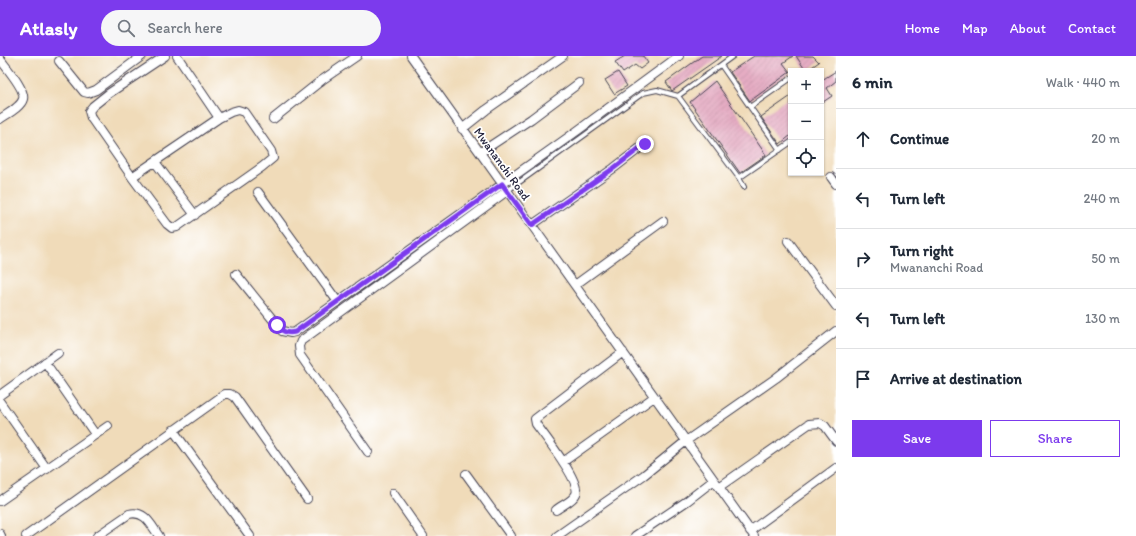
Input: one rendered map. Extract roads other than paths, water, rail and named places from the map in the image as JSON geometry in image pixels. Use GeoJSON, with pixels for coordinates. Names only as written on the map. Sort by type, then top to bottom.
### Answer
{"type":"FeatureCollection","features":[{"type":"Feature","properties":{"kind":"street"},"geometry":{"type":"LineString","coordinates":[[59,61],[84,92],[88,93],[96,90],[142,56]]}},
{"type":"Feature","properties":{"kind":"street"},"geometry":{"type":"LineString","coordinates":[[132,177],[219,118],[238,110],[244,112],[271,151],[273,158],[177,227],[172,228],[162,219],[132,177],[91,118],[89,111],[108,94],[165,56]]}},
{"type":"Feature","properties":{"kind":"street"},"geometry":{"type":"LineString","coordinates":[[177,56],[219,118]]}},
{"type":"Feature","properties":{"kind":"street"},"geometry":{"type":"LineString","coordinates":[[273,119],[322,80],[357,56]]}},
{"type":"Feature","properties":{"kind":"street","name":"Mwananchi Road"},"geometry":{"type":"LineString","coordinates":[[411,56],[752,533]]}},
{"type":"Feature","properties":{"kind":"street"},"geometry":{"type":"LineString","coordinates":[[462,129],[486,110],[563,56]]}},
{"type":"Feature","properties":{"kind":"street"},"geometry":{"type":"LineString","coordinates":[[368,452],[300,355],[299,350],[301,341],[679,56]]}},
{"type":"Feature","properties":{"kind":"street"},"geometry":{"type":"LineString","coordinates":[[0,59],[22,90],[23,100],[0,119]]}},
{"type":"Feature","properties":{"kind":"street"},"geometry":{"type":"LineString","coordinates":[[481,152],[531,119],[579,83]]}},
{"type":"Feature","properties":{"kind":"street"},"geometry":{"type":"LineString","coordinates":[[532,225],[614,168],[645,144]]}},
{"type":"Feature","properties":{"kind":"street"},"geometry":{"type":"LineString","coordinates":[[155,162],[195,215]]}},
{"type":"Feature","properties":{"kind":"street"},"geometry":{"type":"LineString","coordinates":[[236,274],[282,331],[287,333],[295,332],[505,187]]}},
{"type":"Feature","properties":{"kind":"street"},"geometry":{"type":"LineString","coordinates":[[258,192],[338,302]]}},
{"type":"Feature","properties":{"kind":"street"},"geometry":{"type":"LineString","coordinates":[[575,285],[663,221]]}},
{"type":"Feature","properties":{"kind":"street"},"geometry":{"type":"LineString","coordinates":[[788,241],[836,306]]}},
{"type":"Feature","properties":{"kind":"street"},"geometry":{"type":"LineString","coordinates":[[558,536],[644,476],[686,441],[776,378],[836,331]]}},
{"type":"Feature","properties":{"kind":"street"},"geometry":{"type":"LineString","coordinates":[[556,510],[574,497],[577,489],[563,462],[536,424],[535,419],[623,352]]}},
{"type":"Feature","properties":{"kind":"street"},"geometry":{"type":"LineString","coordinates":[[0,395],[58,353]]}},
{"type":"Feature","properties":{"kind":"street"},"geometry":{"type":"LineString","coordinates":[[45,362],[95,434]]}},
{"type":"Feature","properties":{"kind":"street"},"geometry":{"type":"LineString","coordinates":[[26,536],[217,398],[225,394],[230,394],[235,398],[307,499]]}},
{"type":"Feature","properties":{"kind":"street"},"geometry":{"type":"LineString","coordinates":[[563,462],[654,396]]}},
{"type":"Feature","properties":{"kind":"street"},"geometry":{"type":"LineString","coordinates":[[0,402],[47,469]]}},
{"type":"Feature","properties":{"kind":"street"},"geometry":{"type":"LineString","coordinates":[[720,487],[809,424],[820,423],[825,426],[836,441]]}},
{"type":"Feature","properties":{"kind":"street"},"geometry":{"type":"LineString","coordinates":[[0,501],[108,426]]}},
{"type":"Feature","properties":{"kind":"street"},"geometry":{"type":"LineString","coordinates":[[173,430],[250,536]]}},
{"type":"Feature","properties":{"kind":"street"},"geometry":{"type":"LineString","coordinates":[[752,533],[836,468]]}},
{"type":"Feature","properties":{"kind":"street"},"geometry":{"type":"LineString","coordinates":[[466,474],[511,536]]}},
{"type":"Feature","properties":{"kind":"street"},"geometry":{"type":"LineString","coordinates":[[635,536],[687,501],[714,480]]}},
{"type":"Feature","properties":{"kind":"street"},"geometry":{"type":"LineString","coordinates":[[393,493],[423,536]]}},
{"type":"Feature","properties":{"kind":"street"},"geometry":{"type":"LineString","coordinates":[[97,536],[129,514],[135,512],[140,513],[146,518],[159,536]]}},
{"type":"Feature","properties":{"kind":"lane"},"geometry":{"type":"LineString","coordinates":[[678,96],[733,56]]}},
{"type":"Feature","properties":{"kind":"lane"},"geometry":{"type":"LineString","coordinates":[[721,65],[780,150]]}},
{"type":"Feature","properties":{"kind":"lane"},"geometry":{"type":"LineString","coordinates":[[750,107],[788,80]]}},
{"type":"Feature","properties":{"kind":"lane"},"geometry":{"type":"LineString","coordinates":[[505,187],[643,93],[656,90],[678,96],[739,178],[744,187]]}},
{"type":"Feature","properties":{"kind":"lane"},"geometry":{"type":"LineString","coordinates":[[739,178],[788,144]]}}]}
